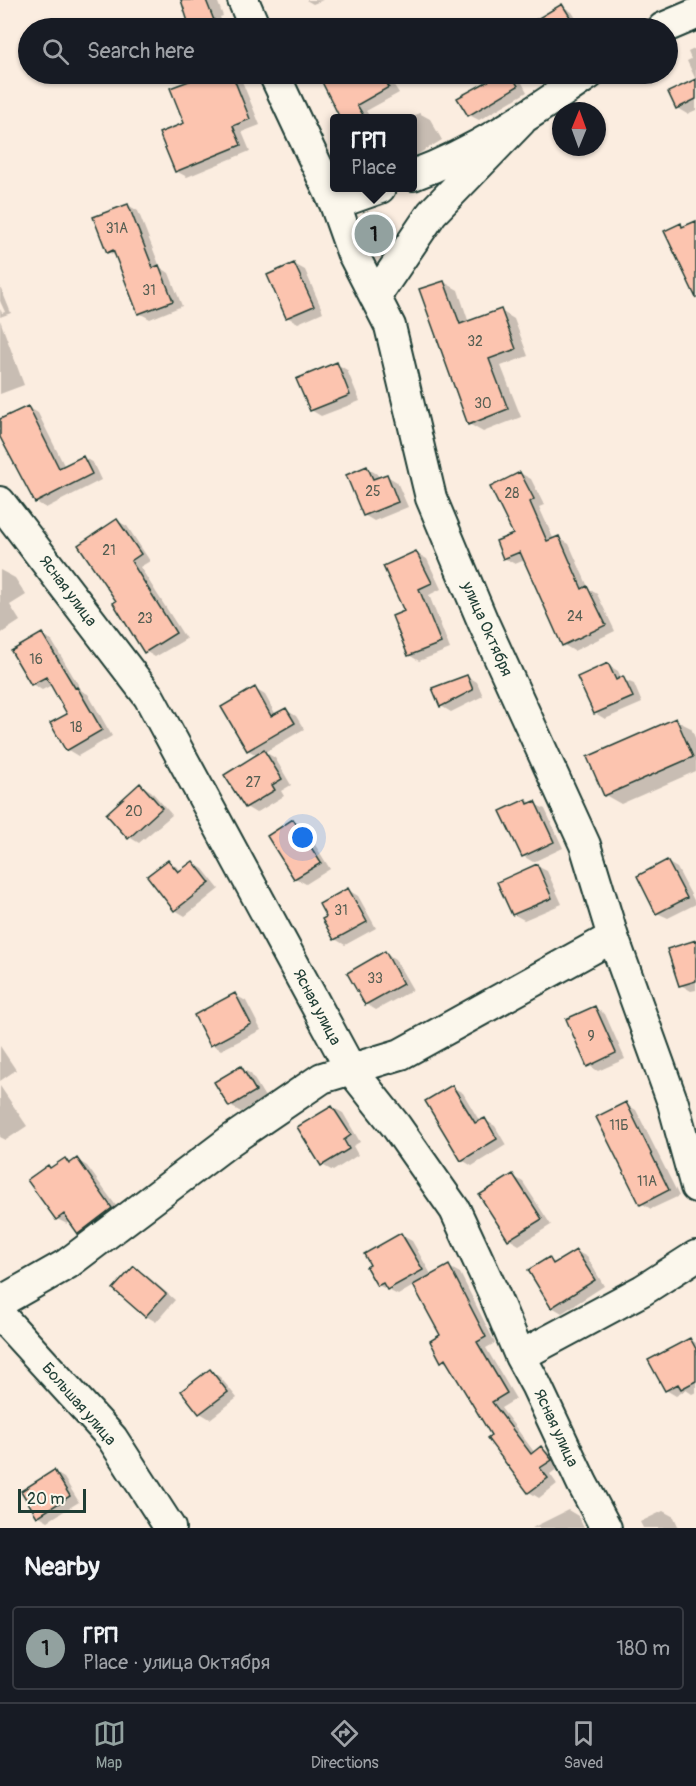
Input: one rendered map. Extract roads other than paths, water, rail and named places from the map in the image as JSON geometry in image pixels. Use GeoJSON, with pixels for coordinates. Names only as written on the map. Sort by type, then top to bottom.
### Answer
{"type":"FeatureCollection","features":[{"type":"Feature","properties":{"kind":"street"},"geometry":{"type":"LineString","coordinates":[[243,0],[251,18]]}},
{"type":"Feature","properties":{"kind":"street"},"geometry":{"type":"LineString","coordinates":[[678,22],[696,14]]}},
{"type":"Feature","properties":{"kind":"street","name":"улица Октября"},"geometry":{"type":"LineString","coordinates":[[279,84],[335,204],[351,252],[390,326],[431,498],[483,622],[585,845],[613,937],[673,1103],[696,1187]]}},
{"type":"Feature","properties":{"kind":"street"},"geometry":{"type":"LineString","coordinates":[[417,174],[448,162],[521,121],[575,84]]}},
{"type":"Feature","properties":{"kind":"street"},"geometry":{"type":"LineString","coordinates":[[375,297],[432,213],[521,121]]}},
{"type":"Feature","properties":{"kind":"street"},"geometry":{"type":"LineString","coordinates":[[335,204],[369,192]]}},
{"type":"Feature","properties":{"kind":"street","name":"Ясная улица"},"geometry":{"type":"LineString","coordinates":[[0,502],[149,697],[350,1068],[396,1126],[455,1210],[520,1356],[606,1528]]}},
{"type":"Feature","properties":{"kind":"street"},"geometry":{"type":"LineString","coordinates":[[0,1302],[67,1264],[231,1140],[322,1078],[401,1054],[613,937]]}},
{"type":"Feature","properties":{"kind":"street"},"geometry":{"type":"LineString","coordinates":[[520,1356],[643,1290],[696,1256]]}},
{"type":"Feature","properties":{"kind":"street","name":"Большая улица"},"geometry":{"type":"LineString","coordinates":[[0,1315],[112,1438],[170,1528]]}},
{"type":"Feature","properties":{"kind":"place","name":"ГРП"},"geometry":{"type":"Point","coordinates":[374,234]}}]}
